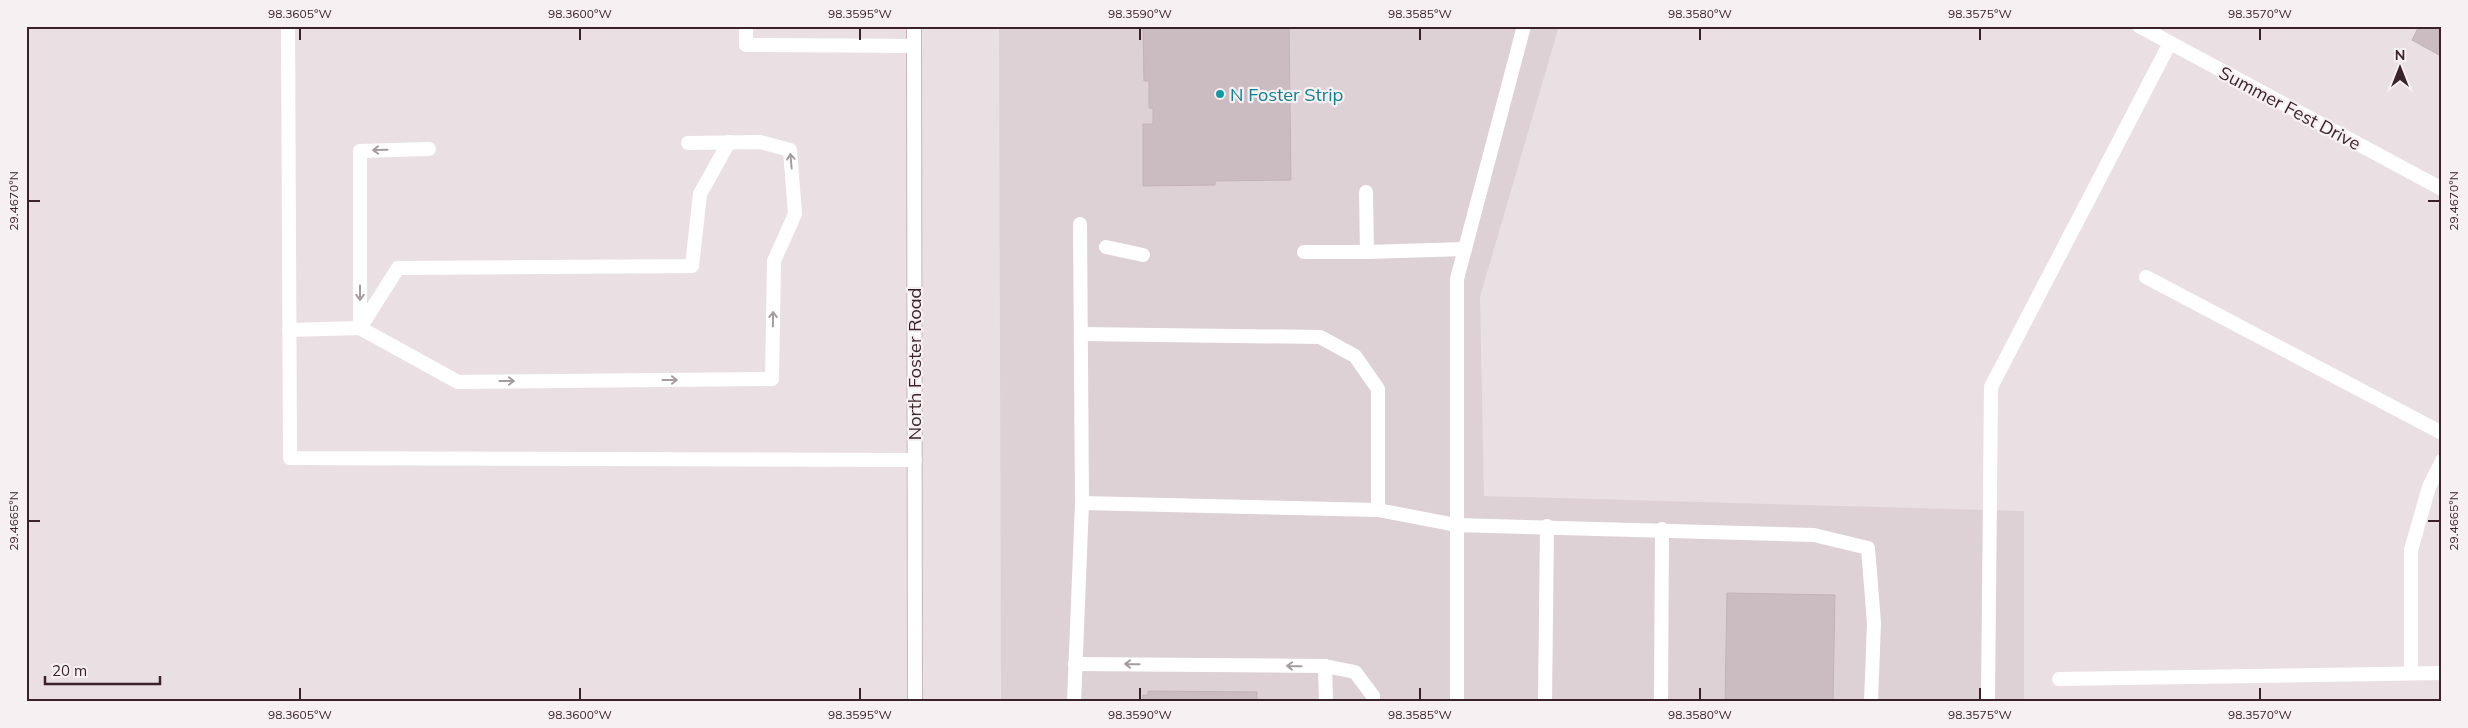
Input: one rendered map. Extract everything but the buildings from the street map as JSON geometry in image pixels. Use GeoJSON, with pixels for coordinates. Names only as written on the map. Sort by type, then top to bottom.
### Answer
{"type":"FeatureCollection","features":[{"type":"Feature","properties":{"kind":"street"},"geometry":{"type":"LineString","coordinates":[[288,26],[290,458],[915,460]]}},
{"type":"Feature","properties":{"kind":"street"},"geometry":{"type":"LineString","coordinates":[[746,26],[746,45],[914,46]]}},
{"type":"Feature","properties":{"kind":"street","name":"North Foster Road"},"geometry":{"type":"LineString","coordinates":[[914,26],[915,702]]}},
{"type":"Feature","properties":{"kind":"street"},"geometry":{"type":"LineString","coordinates":[[1457,702],[1457,279],[1524,26]]}},
{"type":"Feature","properties":{"kind":"street","name":"Summer Fest Drive"},"geometry":{"type":"LineString","coordinates":[[2138,26],[2442,189]]}},
{"type":"Feature","properties":{"kind":"street"},"geometry":{"type":"LineString","coordinates":[[1988,702],[1991,387],[2170,43]]}},
{"type":"Feature","properties":{"kind":"street"},"geometry":{"type":"LineString","coordinates":[[360,328],[398,268],[692,266],[700,194],[729,142]]}},
{"type":"Feature","properties":{"kind":"street"},"geometry":{"type":"LineString","coordinates":[[289,330],[360,328],[458,382],[772,379],[774,261],[795,214],[790,150],[760,142],[688,143]]}},
{"type":"Feature","properties":{"kind":"street"},"geometry":{"type":"LineString","coordinates":[[360,328],[360,151],[429,149]]}},
{"type":"Feature","properties":{"kind":"street"},"geometry":{"type":"LineString","coordinates":[[1366,192],[1367,252]]}},
{"type":"Feature","properties":{"kind":"street"},"geometry":{"type":"LineString","coordinates":[[1074,702],[1082,503],[1080,224]]}},
{"type":"Feature","properties":{"kind":"street"},"geometry":{"type":"LineString","coordinates":[[1106,247],[1142,255]]}},
{"type":"Feature","properties":{"kind":"street"},"geometry":{"type":"LineString","coordinates":[[1304,252],[1465,249]]}},
{"type":"Feature","properties":{"kind":"street"},"geometry":{"type":"LineString","coordinates":[[2146,277],[2442,433]]}},
{"type":"Feature","properties":{"kind":"street"},"geometry":{"type":"LineString","coordinates":[[1081,334],[1320,337],[1355,356],[1378,389],[1378,510]]}},
{"type":"Feature","properties":{"kind":"street"},"geometry":{"type":"LineString","coordinates":[[2411,673],[2411,550],[2429,487],[2442,461]]}},
{"type":"Feature","properties":{"kind":"street"},"geometry":{"type":"LineString","coordinates":[[1082,503],[1378,510],[1456,525],[1814,534],[1868,548],[1874,623],[1871,702]]}},
{"type":"Feature","properties":{"kind":"street"},"geometry":{"type":"LineString","coordinates":[[1545,702],[1547,526]]}},
{"type":"Feature","properties":{"kind":"street"},"geometry":{"type":"LineString","coordinates":[[1661,702],[1662,530]]}},
{"type":"Feature","properties":{"kind":"street"},"geometry":{"type":"LineString","coordinates":[[1075,664],[1325,666],[1355,672],[1373,696],[1373,702]]}},
{"type":"Feature","properties":{"kind":"street"},"geometry":{"type":"LineString","coordinates":[[1325,666],[1326,702]]}},
{"type":"Feature","properties":{"kind":"street"},"geometry":{"type":"LineString","coordinates":[[2058,679],[2442,673]]}},
{"type":"Feature","properties":{"kind":"shaded area"},"geometry":{"type":"Polygon","coordinates":[[[999,26],[1559,26],[1480,297],[1484,496],[2024,511],[2024,702],[1001,702],[999,26]]]}},
{"type":"Feature","properties":{"kind":"place","name":"N Foster Strip"},"geometry":{"type":"Point","coordinates":[1220,94]}}]}
